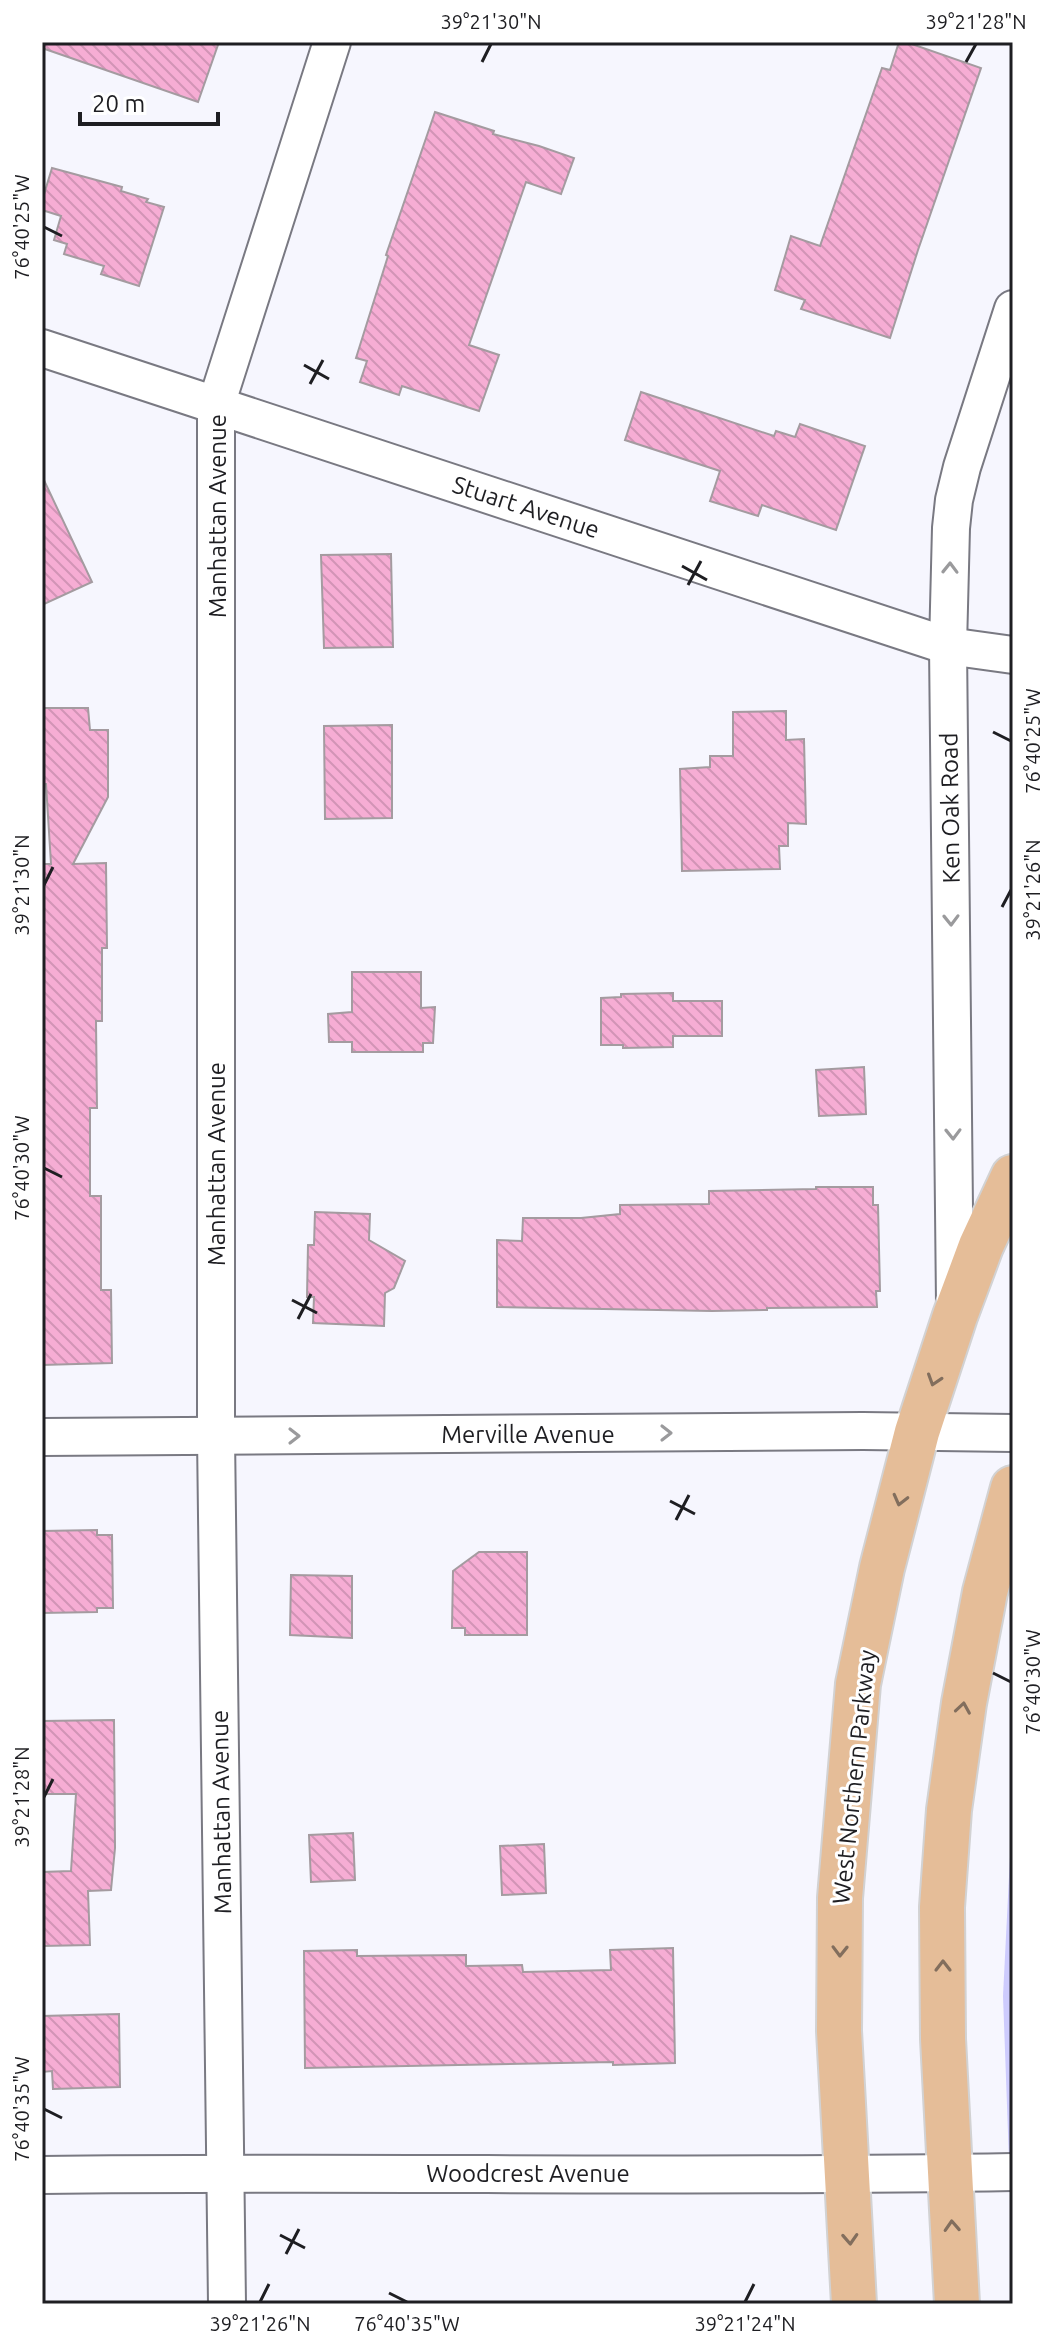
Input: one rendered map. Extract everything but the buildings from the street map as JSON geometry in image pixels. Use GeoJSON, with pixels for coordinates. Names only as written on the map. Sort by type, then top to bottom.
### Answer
{"type":"FeatureCollection","features":[{"type":"Feature","properties":{"kind":"main road","name":"West Northern Parkway"},"geometry":{"type":"LineString","coordinates":[[854,2304],[839,2016],[840,1898],[858,1684],[882,1568],[917,1432],[981,1246],[1013,1177]]}},
{"type":"Feature","properties":{"kind":"main road"},"geometry":{"type":"LineString","coordinates":[[957,2304],[943,2039],[942,1937],[949,1810],[982,1606],[1013,1488]]}},
{"type":"Feature","properties":{"kind":"street","name":"Manhattan Avenue"},"geometry":{"type":"LineString","coordinates":[[227,2304],[216,1436],[216,405],[332,42]]}},
{"type":"Feature","properties":{"kind":"street","name":"Ken Oak Road"},"geometry":{"type":"LineString","coordinates":[[955,1316],[948,646],[951,528],[962,467],[1013,309]]}},
{"type":"Feature","properties":{"kind":"street","name":"Stuart Avenue"},"geometry":{"type":"LineString","coordinates":[[42,348],[948,646],[1013,655]]}},
{"type":"Feature","properties":{"kind":"street","name":"Merville Avenue"},"geometry":{"type":"LineString","coordinates":[[42,1437],[1013,1433]]}},
{"type":"Feature","properties":{"kind":"street","name":"Woodcrest Avenue"},"geometry":{"type":"LineString","coordinates":[[42,2175],[225,2172],[846,2175],[1013,2172]]}},
{"type":"Feature","properties":{"kind":"shaded area"},"geometry":{"type":"Polygon","coordinates":[[[1013,1797],[1013,2270],[1003,1996],[1013,1797]]]}}]}
